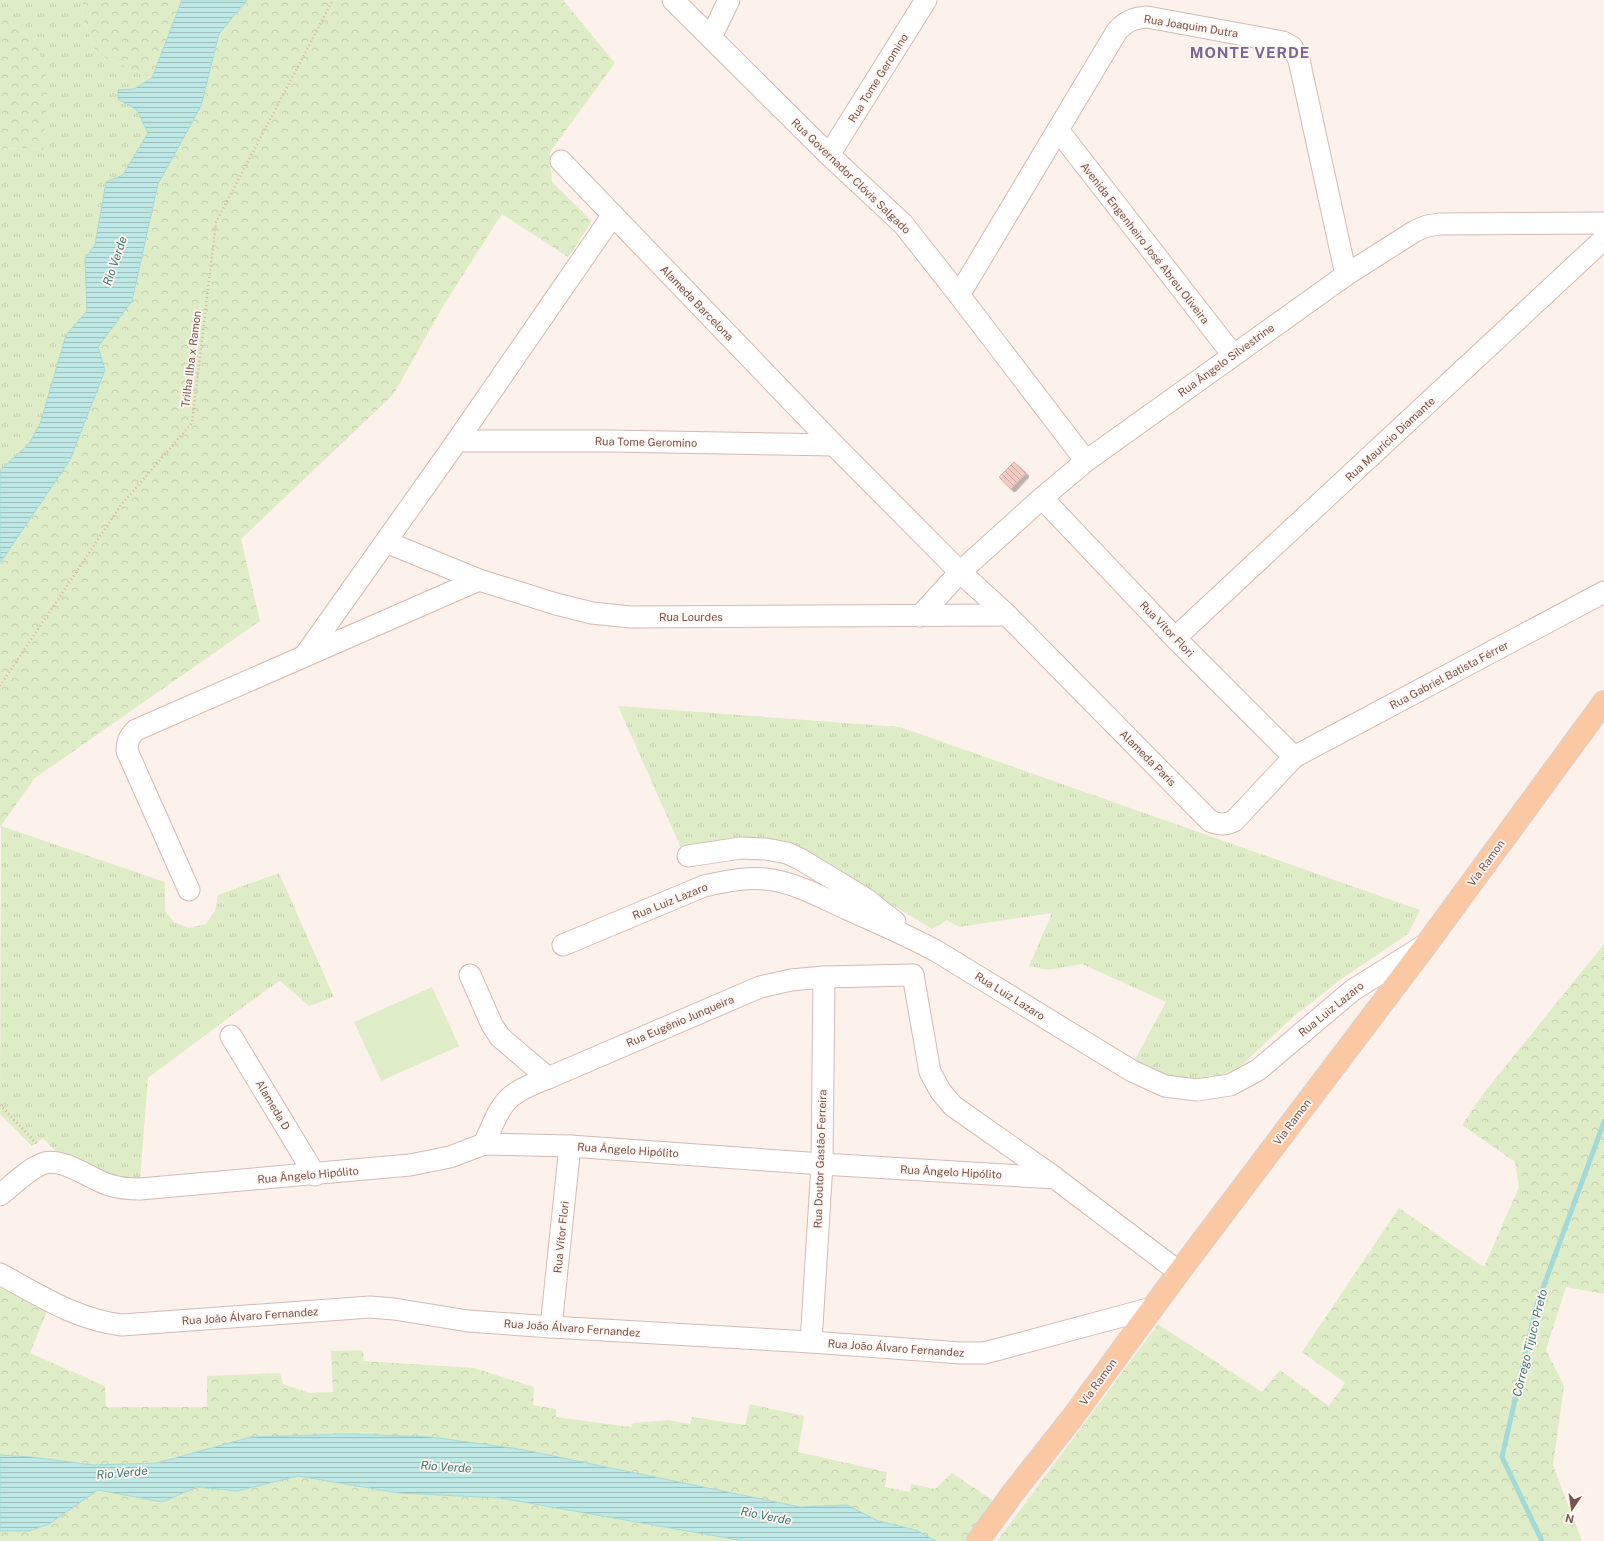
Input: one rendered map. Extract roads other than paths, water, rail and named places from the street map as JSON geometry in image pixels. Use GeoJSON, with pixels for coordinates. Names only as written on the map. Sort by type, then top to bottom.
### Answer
{"type":"FeatureCollection","features":[{"type":"Feature","properties":{"kind":"main road","name":"Via Ramon"},"geometry":{"type":"LineString","coordinates":[[978,1541],[1012,1494],[1072,1418],[1152,1308],[1426,945],[1604,702]]}},
{"type":"Feature","properties":{"kind":"street","name":"Rua Governador Clóvis Salgado"},"geometry":{"type":"LineString","coordinates":[[673,0],[829,155],[903,224],[1086,461]]}},
{"type":"Feature","properties":{"kind":"street"},"geometry":{"type":"LineString","coordinates":[[711,37],[729,0]]}},
{"type":"Feature","properties":{"kind":"street","name":"Rua Tome Geromino"},"geometry":{"type":"LineString","coordinates":[[829,155],[926,0]]}},
{"type":"Feature","properties":{"kind":"street","name":"Rua Joaquim Dutra"},"geometry":{"type":"LineString","coordinates":[[959,295],[1117,31],[1129,21],[1137,18],[1148,17],[1283,42],[1292,47],[1299,60],[1346,275]]}},
{"type":"Feature","properties":{"kind":"street","name":"Avenida Engenheiro José Abreu Oliveira"},"geometry":{"type":"LineString","coordinates":[[1058,130],[1233,355]]}},
{"type":"Feature","properties":{"kind":"street","name":"Alameda Barcelona"},"geometry":{"type":"LineString","coordinates":[[560,161],[834,445],[960,572]]}},
{"type":"Feature","properties":{"kind":"street"},"geometry":{"type":"LineString","coordinates":[[306,655],[457,441],[612,215]]}},
{"type":"Feature","properties":{"kind":"street","name":"Rua Ângelo Silvestrine"},"geometry":{"type":"LineString","coordinates":[[920,616],[960,572],[1042,498],[1086,461],[1346,275],[1415,231],[1427,226],[1440,224],[1604,223]]}},
{"type":"Feature","properties":{"kind":"street","name":"Rua Maurício Diamante"},"geometry":{"type":"LineString","coordinates":[[1175,638],[1604,239]]}},
{"type":"Feature","properties":{"kind":"street","name":"Rua Tome Geromino"},"geometry":{"type":"LineString","coordinates":[[457,441],[610,440],[834,445]]}},
{"type":"Feature","properties":{"kind":"street","name":"Rua Vítor Flori"},"geometry":{"type":"LineString","coordinates":[[1042,498],[1175,638],[1294,757]]}},
{"type":"Feature","properties":{"kind":"street","name":"Rua Lourdes"},"geometry":{"type":"LineString","coordinates":[[386,542],[479,580],[563,606],[592,613],[631,617],[1007,615]]}},
{"type":"Feature","properties":{"kind":"street","name":"Alameda Paris"},"geometry":{"type":"LineString","coordinates":[[960,572],[1007,615],[1210,821],[1219,824],[1227,824],[1234,821],[1294,757]]}},
{"type":"Feature","properties":{"kind":"street"},"geometry":{"type":"LineString","coordinates":[[189,890],[127,752],[127,742],[130,735],[136,730],[479,580]]}},
{"type":"Feature","properties":{"kind":"street","name":"Rua Gabriel Batista Férrer"},"geometry":{"type":"LineString","coordinates":[[1294,757],[1604,592]]}},
{"type":"Feature","properties":{"kind":"street"},"geometry":{"type":"LineString","coordinates":[[688,856],[741,848],[766,848],[787,853],[800,859],[866,899],[919,941]]}},
{"type":"Feature","properties":{"kind":"street","name":"Rua Luiz Lazaro"},"geometry":{"type":"LineString","coordinates":[[563,944],[704,886],[754,878],[772,880],[797,886],[919,941],[1132,1070],[1165,1086],[1197,1090],[1230,1085],[1258,1070],[1353,990],[1426,945]]}},
{"type":"Feature","properties":{"kind":"street"},"geometry":{"type":"LineString","coordinates":[[938,952],[913,975],[930,1072],[941,1092],[953,1106],[1055,1178],[1179,1272]]}},
{"type":"Feature","properties":{"kind":"street"},"geometry":{"type":"LineString","coordinates":[[470,975],[492,1025],[500,1037],[548,1078]]}},
{"type":"Feature","properties":{"kind":"street","name":"Rua Eugênio Junqueira"},"geometry":{"type":"LineString","coordinates":[[484,1144],[500,1107],[508,1098],[525,1087],[760,987],[791,980],[824,977],[913,975]]}},
{"type":"Feature","properties":{"kind":"street","name":"Rua Doutor Gastão Ferreira"},"geometry":{"type":"LineString","coordinates":[[811,1342],[822,1164],[824,977]]}},
{"type":"Feature","properties":{"kind":"street","name":"Alameda D"},"geometry":{"type":"LineString","coordinates":[[231,1036],[315,1175]]}},
{"type":"Feature","properties":{"kind":"street","name":"Rua Ângelo Hipólito"},"geometry":{"type":"LineString","coordinates":[[0,1195],[32,1170],[43,1164],[54,1162],[108,1184],[124,1189],[140,1189],[315,1175],[410,1165],[450,1157],[484,1144],[570,1146],[822,1164],[1055,1178]]}},
{"type":"Feature","properties":{"kind":"street","name":"Rua Vítor Flori"},"geometry":{"type":"LineString","coordinates":[[552,1328],[570,1146]]}},
{"type":"Feature","properties":{"kind":"street","name":"Rua João Álvaro Fernandez"},"geometry":{"type":"LineString","coordinates":[[0,1274],[76,1314],[104,1323],[122,1325],[370,1307],[394,1309],[468,1321],[552,1328],[811,1342],[960,1354],[984,1353],[1152,1308]]}},
{"type":"Feature","properties":{"kind":"water","name":"Rio Verde"},"geometry":{"type":"Polygon","coordinates":[[[182,0],[247,0],[219,34],[201,106],[158,184],[132,301],[98,347],[105,370],[70,460],[0,563],[0,470],[28,445],[40,424],[66,335],[87,311],[85,258],[95,245],[106,182],[123,175],[148,133],[137,110],[118,99],[118,90],[134,89],[152,78],[182,0]]]}},
{"type":"Feature","properties":{"kind":"water","name":"Rio Verde"},"geometry":{"type":"Polygon","coordinates":[[[348,1434],[431,1437],[519,1449],[800,1507],[847,1505],[878,1521],[916,1530],[936,1541],[744,1541],[500,1498],[399,1493],[298,1476],[237,1491],[197,1487],[162,1502],[98,1490],[49,1524],[29,1531],[0,1531],[0,1455],[31,1457],[93,1465],[157,1463],[251,1437],[348,1434]]]}},
{"type":"Feature","properties":{"kind":"waterway","name":"Côrrego Tijuco Preto"},"geometry":{"type":"LineString","coordinates":[[1542,1541],[1502,1457],[1536,1307],[1604,1122]]}},
{"type":"Feature","properties":{"kind":"district","name":"MONTE VERDE"},"geometry":{"type":"Point","coordinates":[1250,53]}}]}
